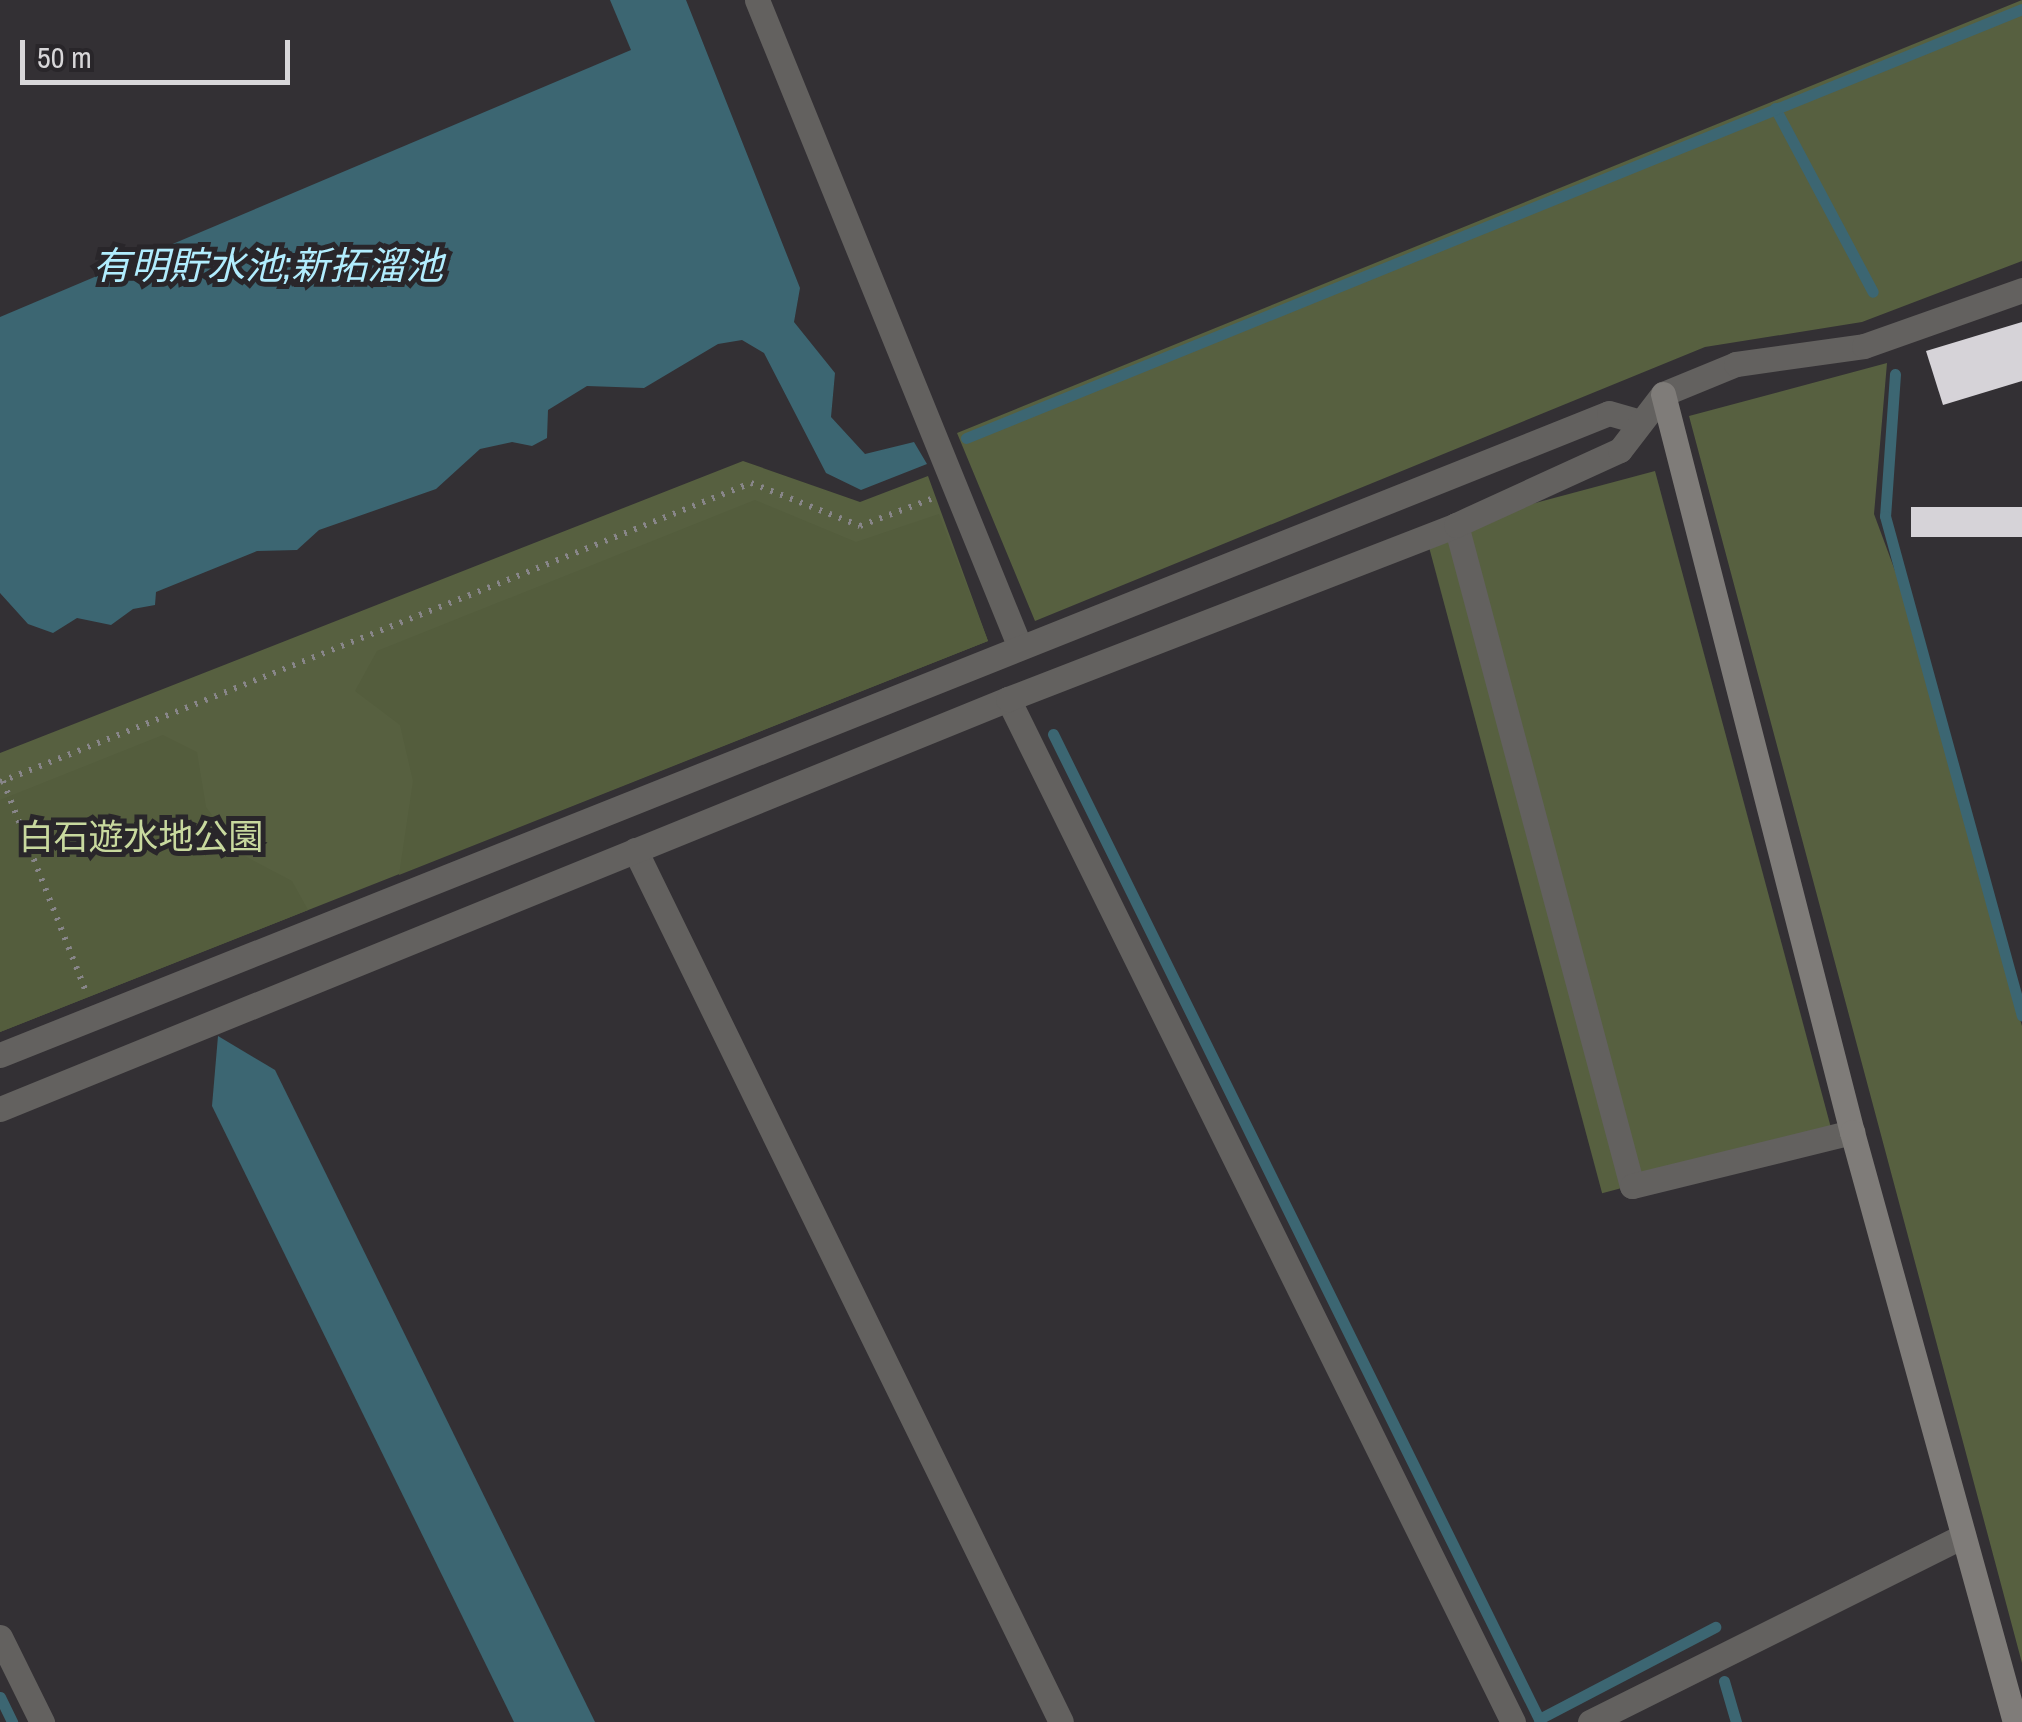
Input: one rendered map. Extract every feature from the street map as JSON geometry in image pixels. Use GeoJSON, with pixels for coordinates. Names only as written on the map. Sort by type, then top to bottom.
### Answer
{"type":"FeatureCollection","features":[{"type":"Feature","properties":{"kind":"street"},"geometry":{"type":"LineString","coordinates":[[760,1],[1019,645]]}},
{"type":"Feature","properties":{"kind":"street"},"geometry":{"type":"LineString","coordinates":[[0,1109],[1008,699],[1456,525],[1620,450],[1636,421],[1663,394],[1736,364],[1864,346],[2022,290]]}},
{"type":"Feature","properties":{"kind":"street"},"geometry":{"type":"LineString","coordinates":[[1663,394],[1852,1132],[2016,1722]]}},
{"type":"Feature","properties":{"kind":"street"},"geometry":{"type":"LineString","coordinates":[[0,1055],[1019,645],[1609,413],[1636,421]]}},
{"type":"Feature","properties":{"kind":"street"},"geometry":{"type":"LineString","coordinates":[[1456,525],[1632,1186],[1852,1132]]}},
{"type":"Feature","properties":{"kind":"street"},"geometry":{"type":"LineString","coordinates":[[1008,699],[1513,1722]]}},
{"type":"Feature","properties":{"kind":"street"},"geometry":{"type":"LineString","coordinates":[[635,850],[1061,1722]]}},
{"type":"Feature","properties":{"kind":"street"},"geometry":{"type":"LineString","coordinates":[[1590,1722],[1963,1536]]}},
{"type":"Feature","properties":{"kind":"street"},"geometry":{"type":"LineString","coordinates":[[0,1637],[42,1722]]}},
{"type":"Feature","properties":{"kind":"path"},"geometry":{"type":"LineString","coordinates":[[96,1016],[1,782],[751,483],[860,526],[956,489]]}},
{"type":"Feature","properties":{"kind":"green space"},"geometry":{"type":"Polygon","coordinates":[[[2022,0],[2022,261],[1862,322],[1705,347],[1035,621],[957,433],[2022,0]]]}},
{"type":"Feature","properties":{"kind":"green space"},"geometry":{"type":"Polygon","coordinates":[[[1887,363],[1874,514],[1904,595],[2022,1026],[2022,1663],[1689,416],[1887,363]]]}},
{"type":"Feature","properties":{"kind":"green space","name":"白石遊水地公園"},"geometry":{"type":"Polygon","coordinates":[[[743,461],[860,502],[928,476],[988,641],[0,1032],[0,753],[743,461]]]}},
{"type":"Feature","properties":{"kind":"green space"},"geometry":{"type":"Polygon","coordinates":[[[1655,471],[1832,1132],[1602,1193],[1425,533],[1655,471]]]}},
{"type":"Feature","properties":{"kind":"green space"},"geometry":{"type":"Polygon","coordinates":[[[755,500],[856,542],[939,514],[988,641],[399,875],[413,781],[400,725],[355,691],[377,651],[755,500]]]}},
{"type":"Feature","properties":{"kind":"green space"},"geometry":{"type":"Polygon","coordinates":[[[163,735],[197,752],[206,807],[241,854],[292,881],[308,910],[0,1032],[0,800],[163,735]]]}},
{"type":"Feature","properties":{"kind":"water","name":"有明貯水池;新拓溜池"},"geometry":{"type":"Polygon","coordinates":[[[0,0],[686,0],[800,288],[794,322],[835,373],[831,417],[865,454],[914,442],[927,464],[861,490],[826,473],[764,353],[742,340],[718,344],[644,388],[587,386],[548,410],[547,438],[532,446],[512,442],[480,449],[436,489],[319,530],[297,550],[257,551],[156,592],[155,605],[133,609],[111,625],[77,618],[53,633],[28,624],[0,593],[0,0]]]}},
{"type":"Feature","properties":{"kind":"water"},"geometry":{"type":"Polygon","coordinates":[[[218,1036],[275,1070],[595,1722],[514,1722],[212,1106],[218,1036]]]}},
{"type":"Feature","properties":{"kind":"pier"},"geometry":{"type":"Polygon","coordinates":[[[0,0],[610,0],[631,50],[0,317],[0,0]]]}},
{"type":"Feature","properties":{"kind":"building"},"geometry":{"type":"Polygon","coordinates":[[[2022,322],[2022,381],[1943,405],[1926,351],[2022,322]]]}},
{"type":"Feature","properties":{"kind":"building"},"geometry":{"type":"Polygon","coordinates":[[[1911,507],[2022,507],[2022,537],[1911,537],[1911,507]]]}},
{"type":"Feature","properties":{"kind":"waterway"},"geometry":{"type":"LineString","coordinates":[[966,438],[2022,9]]}},
{"type":"Feature","properties":{"kind":"waterway"},"geometry":{"type":"LineString","coordinates":[[1775,108],[1873,292]]}},
{"type":"Feature","properties":{"kind":"waterway"},"geometry":{"type":"LineString","coordinates":[[1895,374],[1885,516],[2022,1016]]}},
{"type":"Feature","properties":{"kind":"waterway"},"geometry":{"type":"LineString","coordinates":[[1053,734],[1539,1719],[1715,1627]]}},
{"type":"Feature","properties":{"kind":"waterway"},"geometry":{"type":"LineString","coordinates":[[1724,1681],[1736,1722]]}},
{"type":"Feature","properties":{"kind":"waterway"},"geometry":{"type":"LineString","coordinates":[[0,1697],[12,1722]]}}]}
